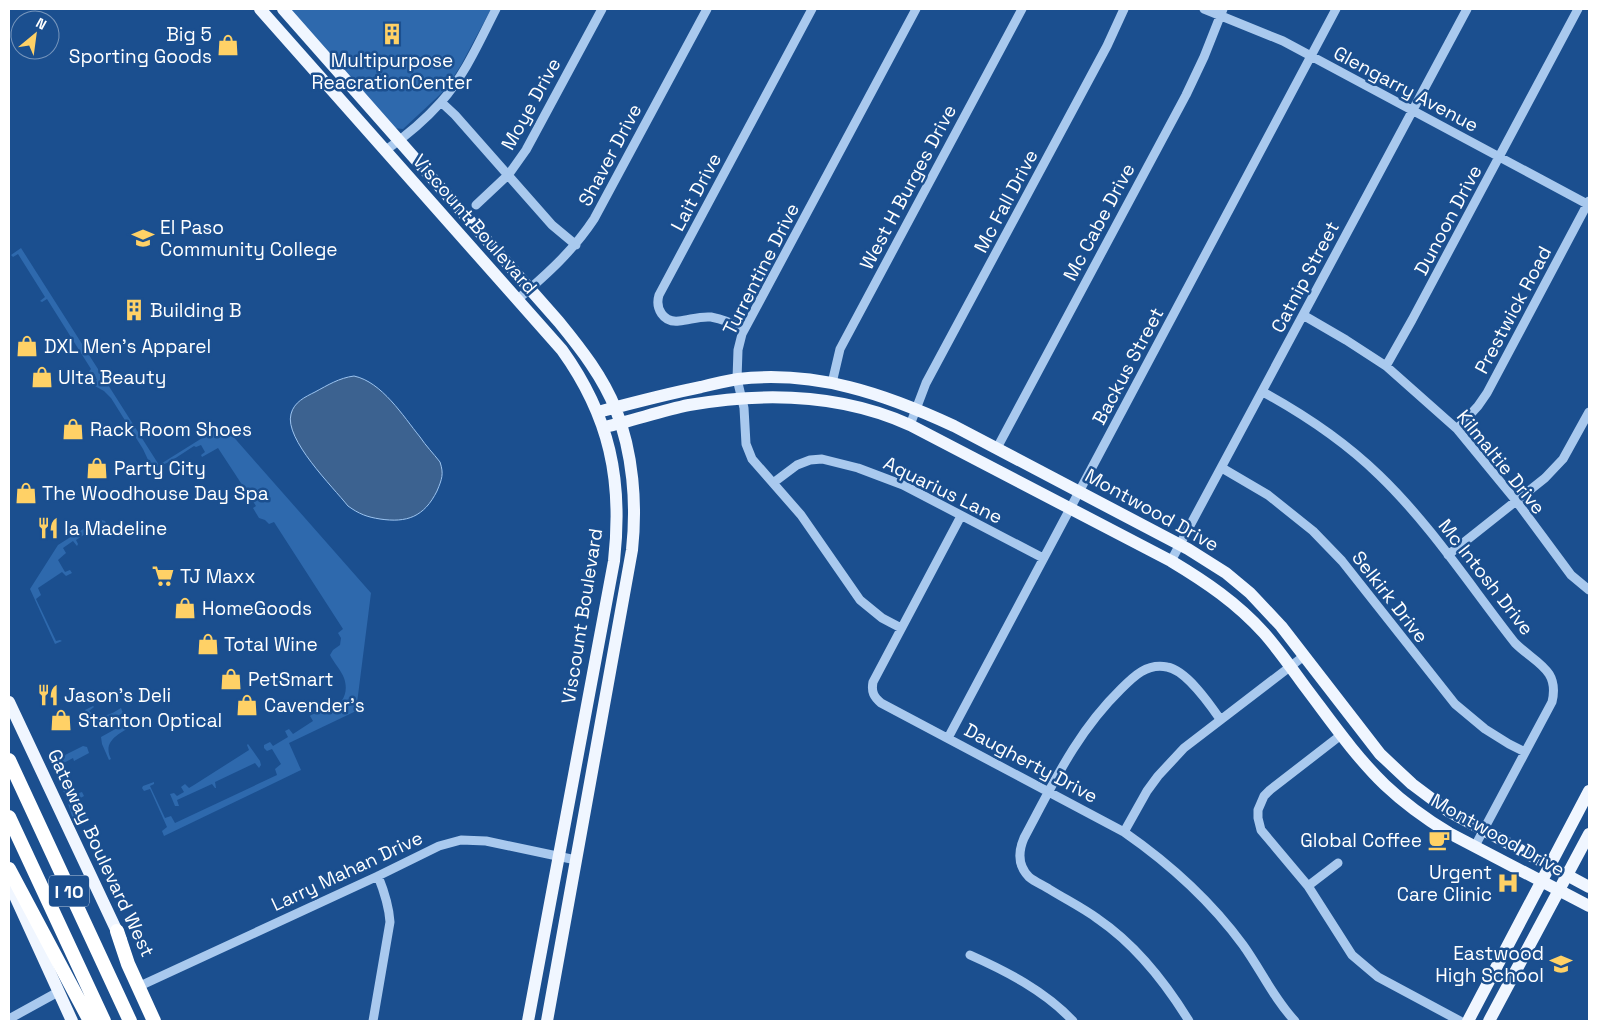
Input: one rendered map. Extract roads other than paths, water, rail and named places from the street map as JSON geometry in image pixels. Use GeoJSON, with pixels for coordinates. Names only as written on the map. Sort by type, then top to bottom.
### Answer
{"type":"FeatureCollection","features":[{"type":"Feature","properties":{"kind":"highway","name":"I 10"},"geometry":{"type":"LineString","coordinates":[[9,760],[130,1021]]}},
{"type":"Feature","properties":{"kind":"highway","name":"I 10"},"geometry":{"type":"LineString","coordinates":[[9,816],[104,1021]]}},
{"type":"Feature","properties":{"kind":"highway"},"geometry":{"type":"LineString","coordinates":[[9,869],[90,1021]]}},
{"type":"Feature","properties":{"kind":"highway"},"geometry":{"type":"LineString","coordinates":[[117,931],[128,964],[154,1021]]}},
{"type":"Feature","properties":{"kind":"main road","name":"Viscount Boulevard"},"geometry":{"type":"LineString","coordinates":[[260,9],[562,350],[586,386],[604,427],[611,454],[616,494],[616,533],[611,573],[528,1021]]}},
{"type":"Feature","properties":{"kind":"main road","name":"Viscount Boulevard"},"geometry":{"type":"LineString","coordinates":[[283,9],[577,344],[605,388],[621,423],[634,496],[634,531],[628,576],[547,1021]]}},
{"type":"Feature","properties":{"kind":"main road","name":"Montwood Drive"},"geometry":{"type":"LineString","coordinates":[[598,412],[654,397],[737,380],[774,378],[832,383],[875,393],[917,408],[1180,545],[1215,566],[1250,593],[1281,626],[1380,754],[1397,771],[1448,811],[1589,887]]}},
{"type":"Feature","properties":{"kind":"main road","name":"Montwood Drive"},"geometry":{"type":"LineString","coordinates":[[604,427],[688,405],[741,398],[782,397],[838,404],[879,413],[910,425],[1172,561],[1207,583],[1236,605],[1265,634],[1366,766],[1404,802],[1428,820],[1589,906]]}},
{"type":"Feature","properties":{"kind":"main road"},"geometry":{"type":"LineString","coordinates":[[611,573],[628,576]]}},
{"type":"Feature","properties":{"kind":"main road","name":"Gateway Boulevard West"},"geometry":{"type":"LineString","coordinates":[[9,702],[159,1021]]}},
{"type":"Feature","properties":{"kind":"main road"},"geometry":{"type":"LineString","coordinates":[[585,718],[601,720]]}},
{"type":"Feature","properties":{"kind":"main road"},"geometry":{"type":"LineString","coordinates":[[1468,1021],[1589,791]]}},
{"type":"Feature","properties":{"kind":"main road"},"geometry":{"type":"LineString","coordinates":[[1489,1021],[1589,834]]}},
{"type":"Feature","properties":{"kind":"main road"},"geometry":{"type":"LineString","coordinates":[[9,883],[72,1021]]}},
{"type":"Feature","properties":{"kind":"main road"},"geometry":{"type":"LineString","coordinates":[[1506,950],[1522,959]]}},
{"type":"Feature","properties":{"kind":"street"},"geometry":{"type":"LineString","coordinates":[[386,150],[399,141],[441,102],[466,67],[496,9]]}},
{"type":"Feature","properties":{"kind":"street","name":"Moye Drive"},"geometry":{"type":"LineString","coordinates":[[476,205],[509,174],[526,150],[602,9]]}},
{"type":"Feature","properties":{"kind":"street","name":"Shaver Drive"},"geometry":{"type":"LineString","coordinates":[[518,299],[554,268],[576,245],[594,219],[707,9]]}},
{"type":"Feature","properties":{"kind":"street","name":"Lait Drive"},"geometry":{"type":"LineString","coordinates":[[744,330],[731,323],[710,317],[672,321],[661,314],[657,301],[812,9]]}},
{"type":"Feature","properties":{"kind":"street","name":"Turrentine Drive"},"geometry":{"type":"LineString","coordinates":[[901,628],[882,618],[860,600],[811,528],[757,467],[746,444],[745,418],[737,380],[738,350],[744,330],[916,9]]}},
{"type":"Feature","properties":{"kind":"street","name":"West H Burges Drive"},"geometry":{"type":"LineString","coordinates":[[832,383],[840,349],[1022,9]]}},
{"type":"Feature","properties":{"kind":"street","name":"Mc Fall Drive"},"geometry":{"type":"LineString","coordinates":[[910,425],[926,383],[1107,46],[1124,9]]}},
{"type":"Feature","properties":{"kind":"street","name":"Glengarry Avenue"},"geometry":{"type":"LineString","coordinates":[[1204,9],[1222,12],[1264,32],[1500,158],[1589,203]]}},
{"type":"Feature","properties":{"kind":"street","name":"Backus Street"},"geometry":{"type":"LineString","coordinates":[[948,738],[1336,9]]}},
{"type":"Feature","properties":{"kind":"street","name":"Catnip Street"},"geometry":{"type":"LineString","coordinates":[[1172,561],[1413,112],[1466,9]]}},
{"type":"Feature","properties":{"kind":"street","name":"Dunoon Drive"},"geometry":{"type":"LineString","coordinates":[[1386,366],[1500,158],[1578,9]]}},
{"type":"Feature","properties":{"kind":"street","name":"Mc Cabe Drive"},"geometry":{"type":"LineString","coordinates":[[997,448],[1186,96],[1222,12]]}},
{"type":"Feature","properties":{"kind":"street"},"geometry":{"type":"LineString","coordinates":[[441,102],[509,174],[552,225],[576,245]]}},
{"type":"Feature","properties":{"kind":"street","name":"Prestwick Road"},"geometry":{"type":"LineString","coordinates":[[1457,429],[1487,393],[1589,203]]}},
{"type":"Feature","properties":{"kind":"street","name":"Kilmaltie Drive"},"geometry":{"type":"LineString","coordinates":[[1303,315],[1386,366],[1457,429],[1517,502],[1572,575],[1589,590]]}},
{"type":"Feature","properties":{"kind":"street","name":"Mc Intosh Drive"},"geometry":{"type":"LineString","coordinates":[[1262,392],[1311,420],[1361,458],[1398,495],[1448,555],[1516,643],[1540,663],[1550,675],[1554,687],[1552,702],[1475,846]]}},
{"type":"Feature","properties":{"kind":"street"},"geometry":{"type":"LineString","coordinates":[[1448,555],[1517,502],[1555,469],[1589,412]]}},
{"type":"Feature","properties":{"kind":"street","name":"Aquarius Lane"},"geometry":{"type":"LineString","coordinates":[[773,483],[802,462],[810,460],[822,459],[858,468],[885,477],[920,493],[1043,558]]}},
{"type":"Feature","properties":{"kind":"street","name":"Selkirk Drive"},"geometry":{"type":"LineString","coordinates":[[1222,468],[1268,495],[1314,531],[1342,561],[1455,704],[1485,729],[1525,752]]}},
{"type":"Feature","properties":{"kind":"street","name":"Daugherty Drive"},"geometry":{"type":"LineString","coordinates":[[962,516],[873,682],[873,693],[876,698],[881,703],[1124,832],[1168,864],[1212,907],[1246,950],[1284,1008],[1295,1021]]}},
{"type":"Feature","properties":{"kind":"street"},"geometry":{"type":"LineString","coordinates":[[1124,832],[1147,791],[1170,761],[1220,719],[1304,656]]}},
{"type":"Feature","properties":{"kind":"street"},"geometry":{"type":"LineString","coordinates":[[1189,1021],[1161,978],[1115,932],[1098,919],[1033,880],[1025,871],[1020,857],[1021,845],[1068,755],[1097,715],[1140,672],[1157,666],[1175,669],[1200,692],[1220,719]]}},
{"type":"Feature","properties":{"kind":"street"},"geometry":{"type":"LineString","coordinates":[[1341,735],[1264,796],[1258,810],[1259,825],[1263,835],[1308,886],[1344,945],[1358,962],[1378,976],[1460,1021]]}},
{"type":"Feature","properties":{"kind":"street","name":"Larry Mahan Drive"},"geometry":{"type":"LineString","coordinates":[[142,985],[439,846],[461,840],[486,841],[576,860]]}},
{"type":"Feature","properties":{"kind":"street"},"geometry":{"type":"LineString","coordinates":[[1308,886],[1338,862]]}},
{"type":"Feature","properties":{"kind":"street"},"geometry":{"type":"LineString","coordinates":[[373,1021],[390,922],[386,894],[378,876]]}},
{"type":"Feature","properties":{"kind":"street"},"geometry":{"type":"LineString","coordinates":[[970,955],[1033,988],[1073,1021]]}},
{"type":"Feature","properties":{"kind":"street"},"geometry":{"type":"LineString","coordinates":[[9,1019],[58,992]]}},
{"type":"Feature","properties":{"kind":"place","name":"Multipurpose ReacrationCenter"},"geometry":{"type":"Point","coordinates":[392,34]}},
{"type":"Feature","properties":{"kind":"place","name":"Big 5 Sporting Goods"},"geometry":{"type":"Point","coordinates":[228,45]}},
{"type":"Feature","properties":{"kind":"place","name":"El Paso Community College"},"geometry":{"type":"Point","coordinates":[143,238]}},
{"type":"Feature","properties":{"kind":"place","name":"Building B"},"geometry":{"type":"Point","coordinates":[134,310]}},
{"type":"Feature","properties":{"kind":"place","name":"DXL Men's Apparel"},"geometry":{"type":"Point","coordinates":[27,346]}},
{"type":"Feature","properties":{"kind":"place","name":"Ulta Beauty"},"geometry":{"type":"Point","coordinates":[42,377]}},
{"type":"Feature","properties":{"kind":"place","name":"Rack Room Shoes"},"geometry":{"type":"Point","coordinates":[73,429]}},
{"type":"Feature","properties":{"kind":"place","name":"Party City"},"geometry":{"type":"Point","coordinates":[97,468]}},
{"type":"Feature","properties":{"kind":"place","name":"The Woodhouse Day Spa"},"geometry":{"type":"Point","coordinates":[26,493]}},
{"type":"Feature","properties":{"kind":"place","name":"la Madeline"},"geometry":{"type":"Point","coordinates":[48,528]}},
{"type":"Feature","properties":{"kind":"place","name":"TJ Maxx"},"geometry":{"type":"Point","coordinates":[163,576]}},
{"type":"Feature","properties":{"kind":"place","name":"HomeGoods"},"geometry":{"type":"Point","coordinates":[185,608]}},
{"type":"Feature","properties":{"kind":"place","name":"Total Wine"},"geometry":{"type":"Point","coordinates":[208,644]}},
{"type":"Feature","properties":{"kind":"place","name":"PetSmart"},"geometry":{"type":"Point","coordinates":[231,679]}},
{"type":"Feature","properties":{"kind":"place","name":"Jason's Deli"},"geometry":{"type":"Point","coordinates":[48,695]}},
{"type":"Feature","properties":{"kind":"place","name":"Cavender's"},"geometry":{"type":"Point","coordinates":[247,705]}},
{"type":"Feature","properties":{"kind":"place","name":"Stanton Optical"},"geometry":{"type":"Point","coordinates":[61,720]}},
{"type":"Feature","properties":{"kind":"place","name":"Global Coffee"},"geometry":{"type":"Point","coordinates":[1439,840]}},
{"type":"Feature","properties":{"kind":"place","name":"Urgent Care Clinic"},"geometry":{"type":"Point","coordinates":[1508,883]}},
{"type":"Feature","properties":{"kind":"place","name":"Eastwood High School"},"geometry":{"type":"Point","coordinates":[1561,964]}}]}
